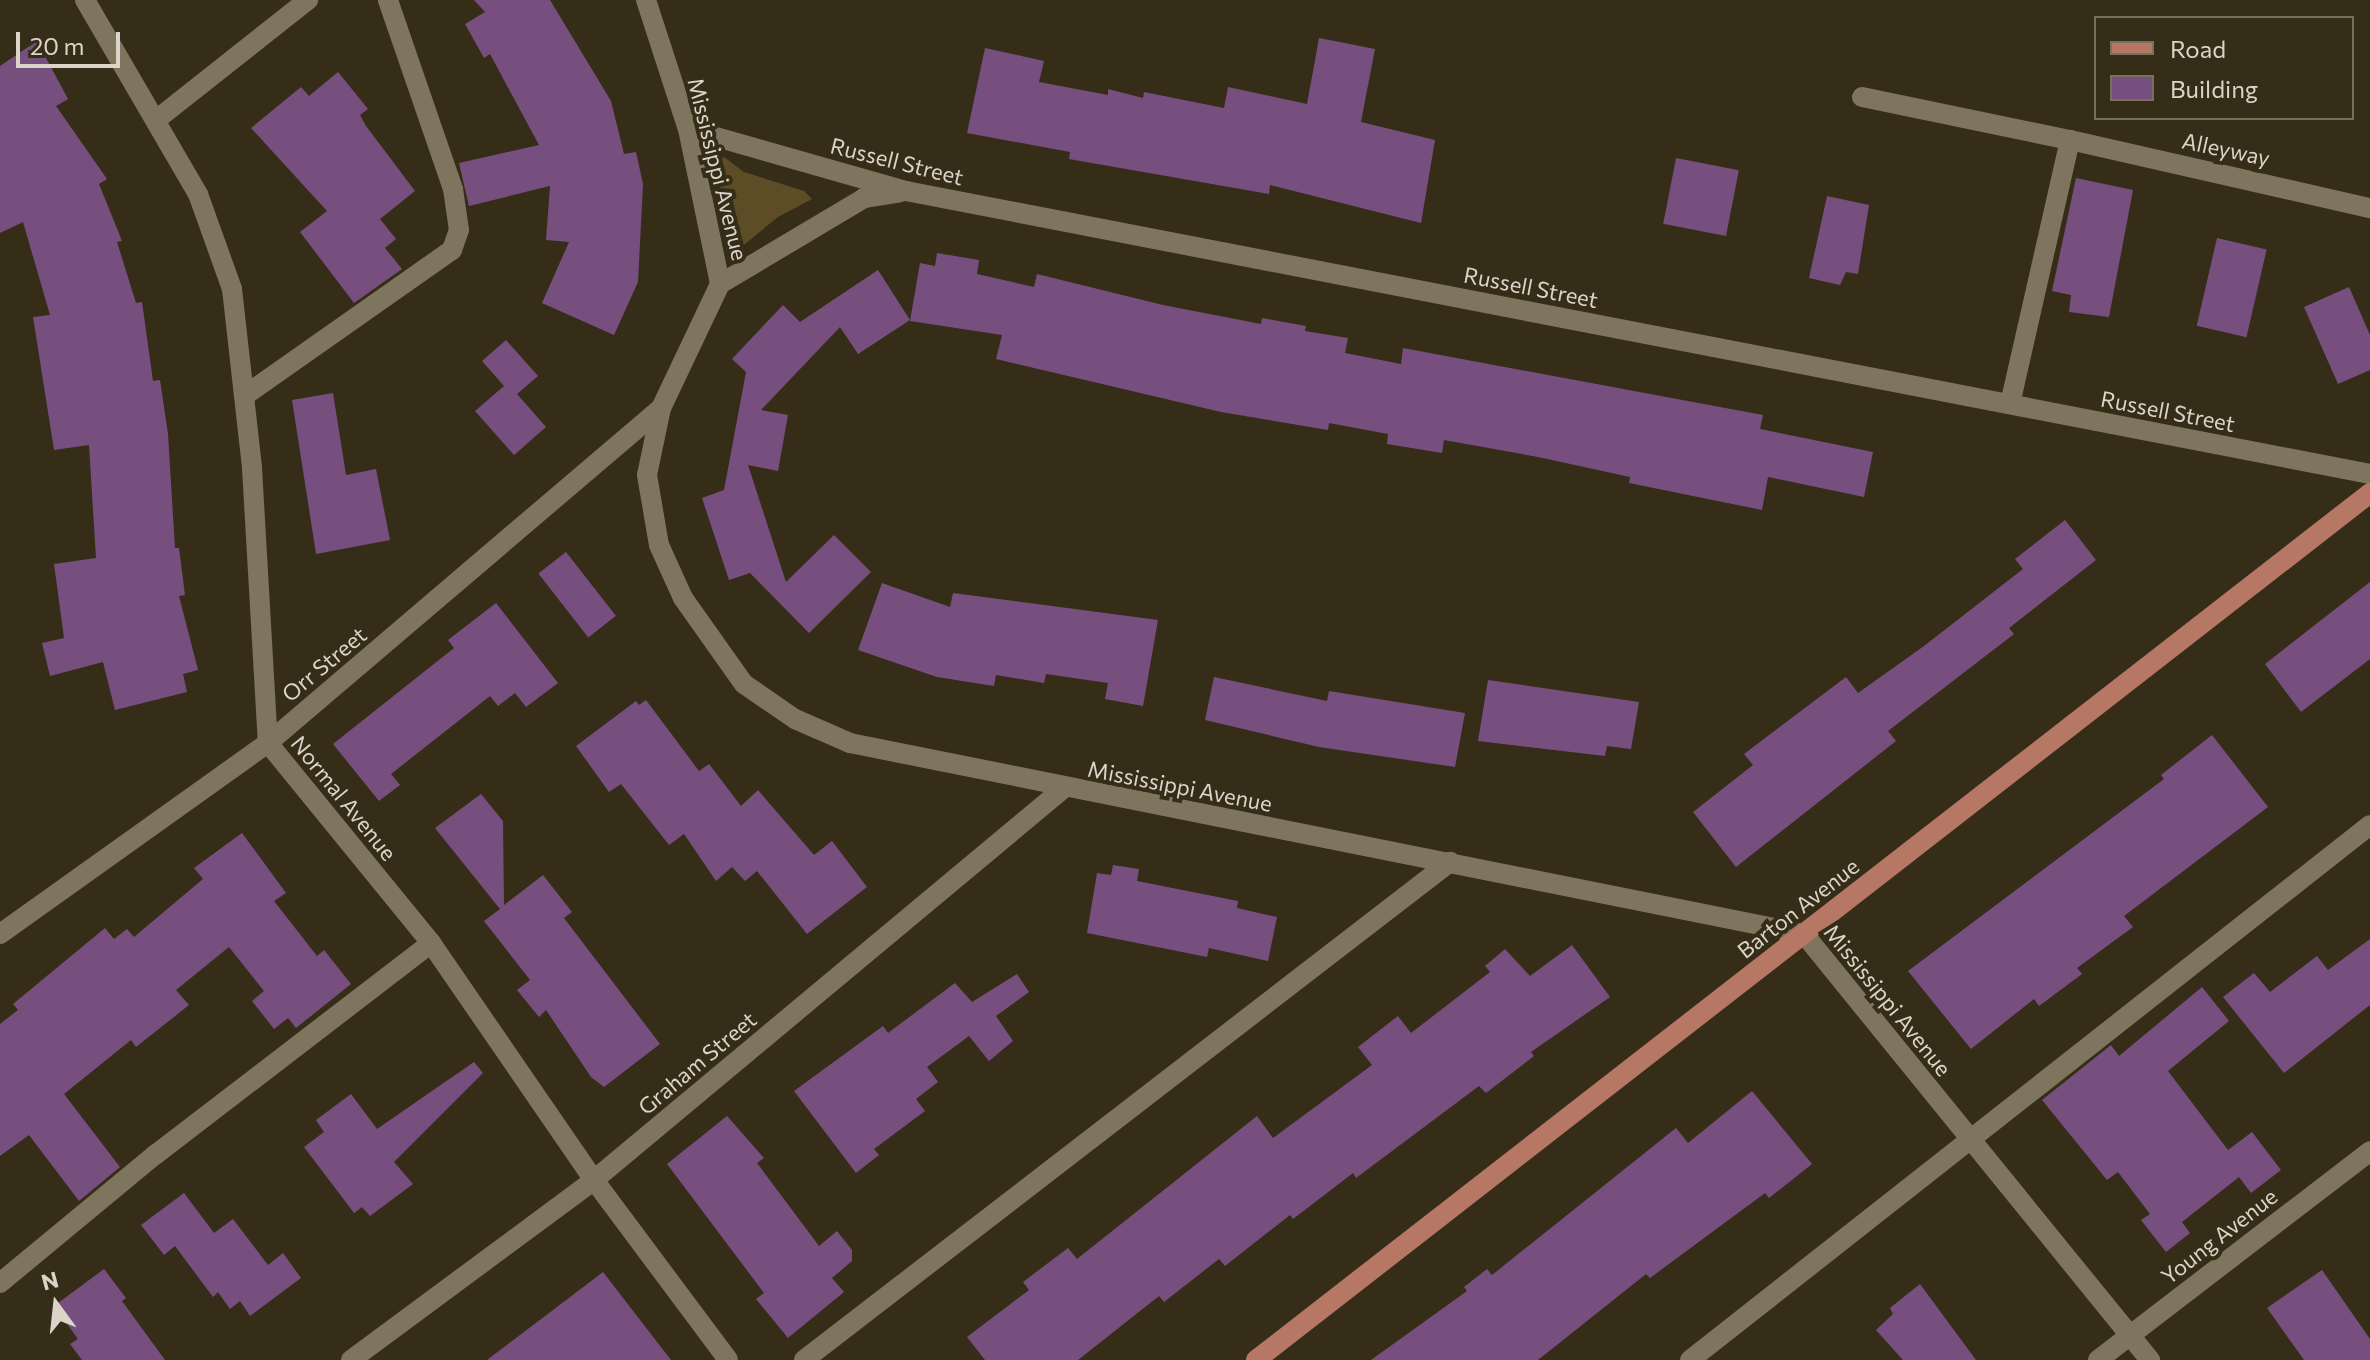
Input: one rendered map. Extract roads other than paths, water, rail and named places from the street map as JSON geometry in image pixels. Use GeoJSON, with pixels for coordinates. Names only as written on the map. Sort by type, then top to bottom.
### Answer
{"type":"FeatureCollection","features":[{"type":"Feature","properties":{"kind":"main road","name":"Barton Avenue"},"geometry":{"type":"LineString","coordinates":[[1256,1360],[2370,493]]}},
{"type":"Feature","properties":{"kind":"street","name":"Normal Avenue"},"geometry":{"type":"LineString","coordinates":[[85,0],[198,194],[232,289],[244,396],[268,743],[431,943],[594,1180],[728,1360]]}},
{"type":"Feature","properties":{"kind":"street"},"geometry":{"type":"LineString","coordinates":[[156,120],[308,0]]}},
{"type":"Feature","properties":{"kind":"street"},"geometry":{"type":"LineString","coordinates":[[244,396],[452,250],[459,230],[453,189],[388,0]]}},
{"type":"Feature","properties":{"kind":"street","name":"Mississippi Avenue"},"geometry":{"type":"LineString","coordinates":[[646,0],[688,129],[720,284],[661,408],[647,475],[659,545],[683,598],[744,684],[795,719],[850,743],[1804,934],[2150,1360]]}},
{"type":"Feature","properties":{"kind":"street","name":"Alleyway"},"geometry":{"type":"LineString","coordinates":[[1862,97],[2370,208]]}},
{"type":"Feature","properties":{"kind":"street","name":"Russell Street"},"geometry":{"type":"LineString","coordinates":[[688,129],[906,191],[2370,474]]}},
{"type":"Feature","properties":{"kind":"street"},"geometry":{"type":"LineString","coordinates":[[2010,404],[2070,140]]}},
{"type":"Feature","properties":{"kind":"street"},"geometry":{"type":"LineString","coordinates":[[720,284],[864,198],[906,191]]}},
{"type":"Feature","properties":{"kind":"street","name":"Orr Street"},"geometry":{"type":"LineString","coordinates":[[0,934],[268,743],[661,408]]}},
{"type":"Feature","properties":{"kind":"street","name":"Graham Street"},"geometry":{"type":"LineString","coordinates":[[351,1360],[594,1180],[1064,788]]}},
{"type":"Feature","properties":{"kind":"street"},"geometry":{"type":"LineString","coordinates":[[1690,1360],[2370,825]]}},
{"type":"Feature","properties":{"kind":"street"},"geometry":{"type":"LineString","coordinates":[[804,1360],[1450,862]]}},
{"type":"Feature","properties":{"kind":"street"},"geometry":{"type":"LineString","coordinates":[[0,1283],[155,1155],[431,943]]}},
{"type":"Feature","properties":{"kind":"street","name":"Young Avenue"},"geometry":{"type":"LineString","coordinates":[[2098,1360],[2370,1151]]}}]}
